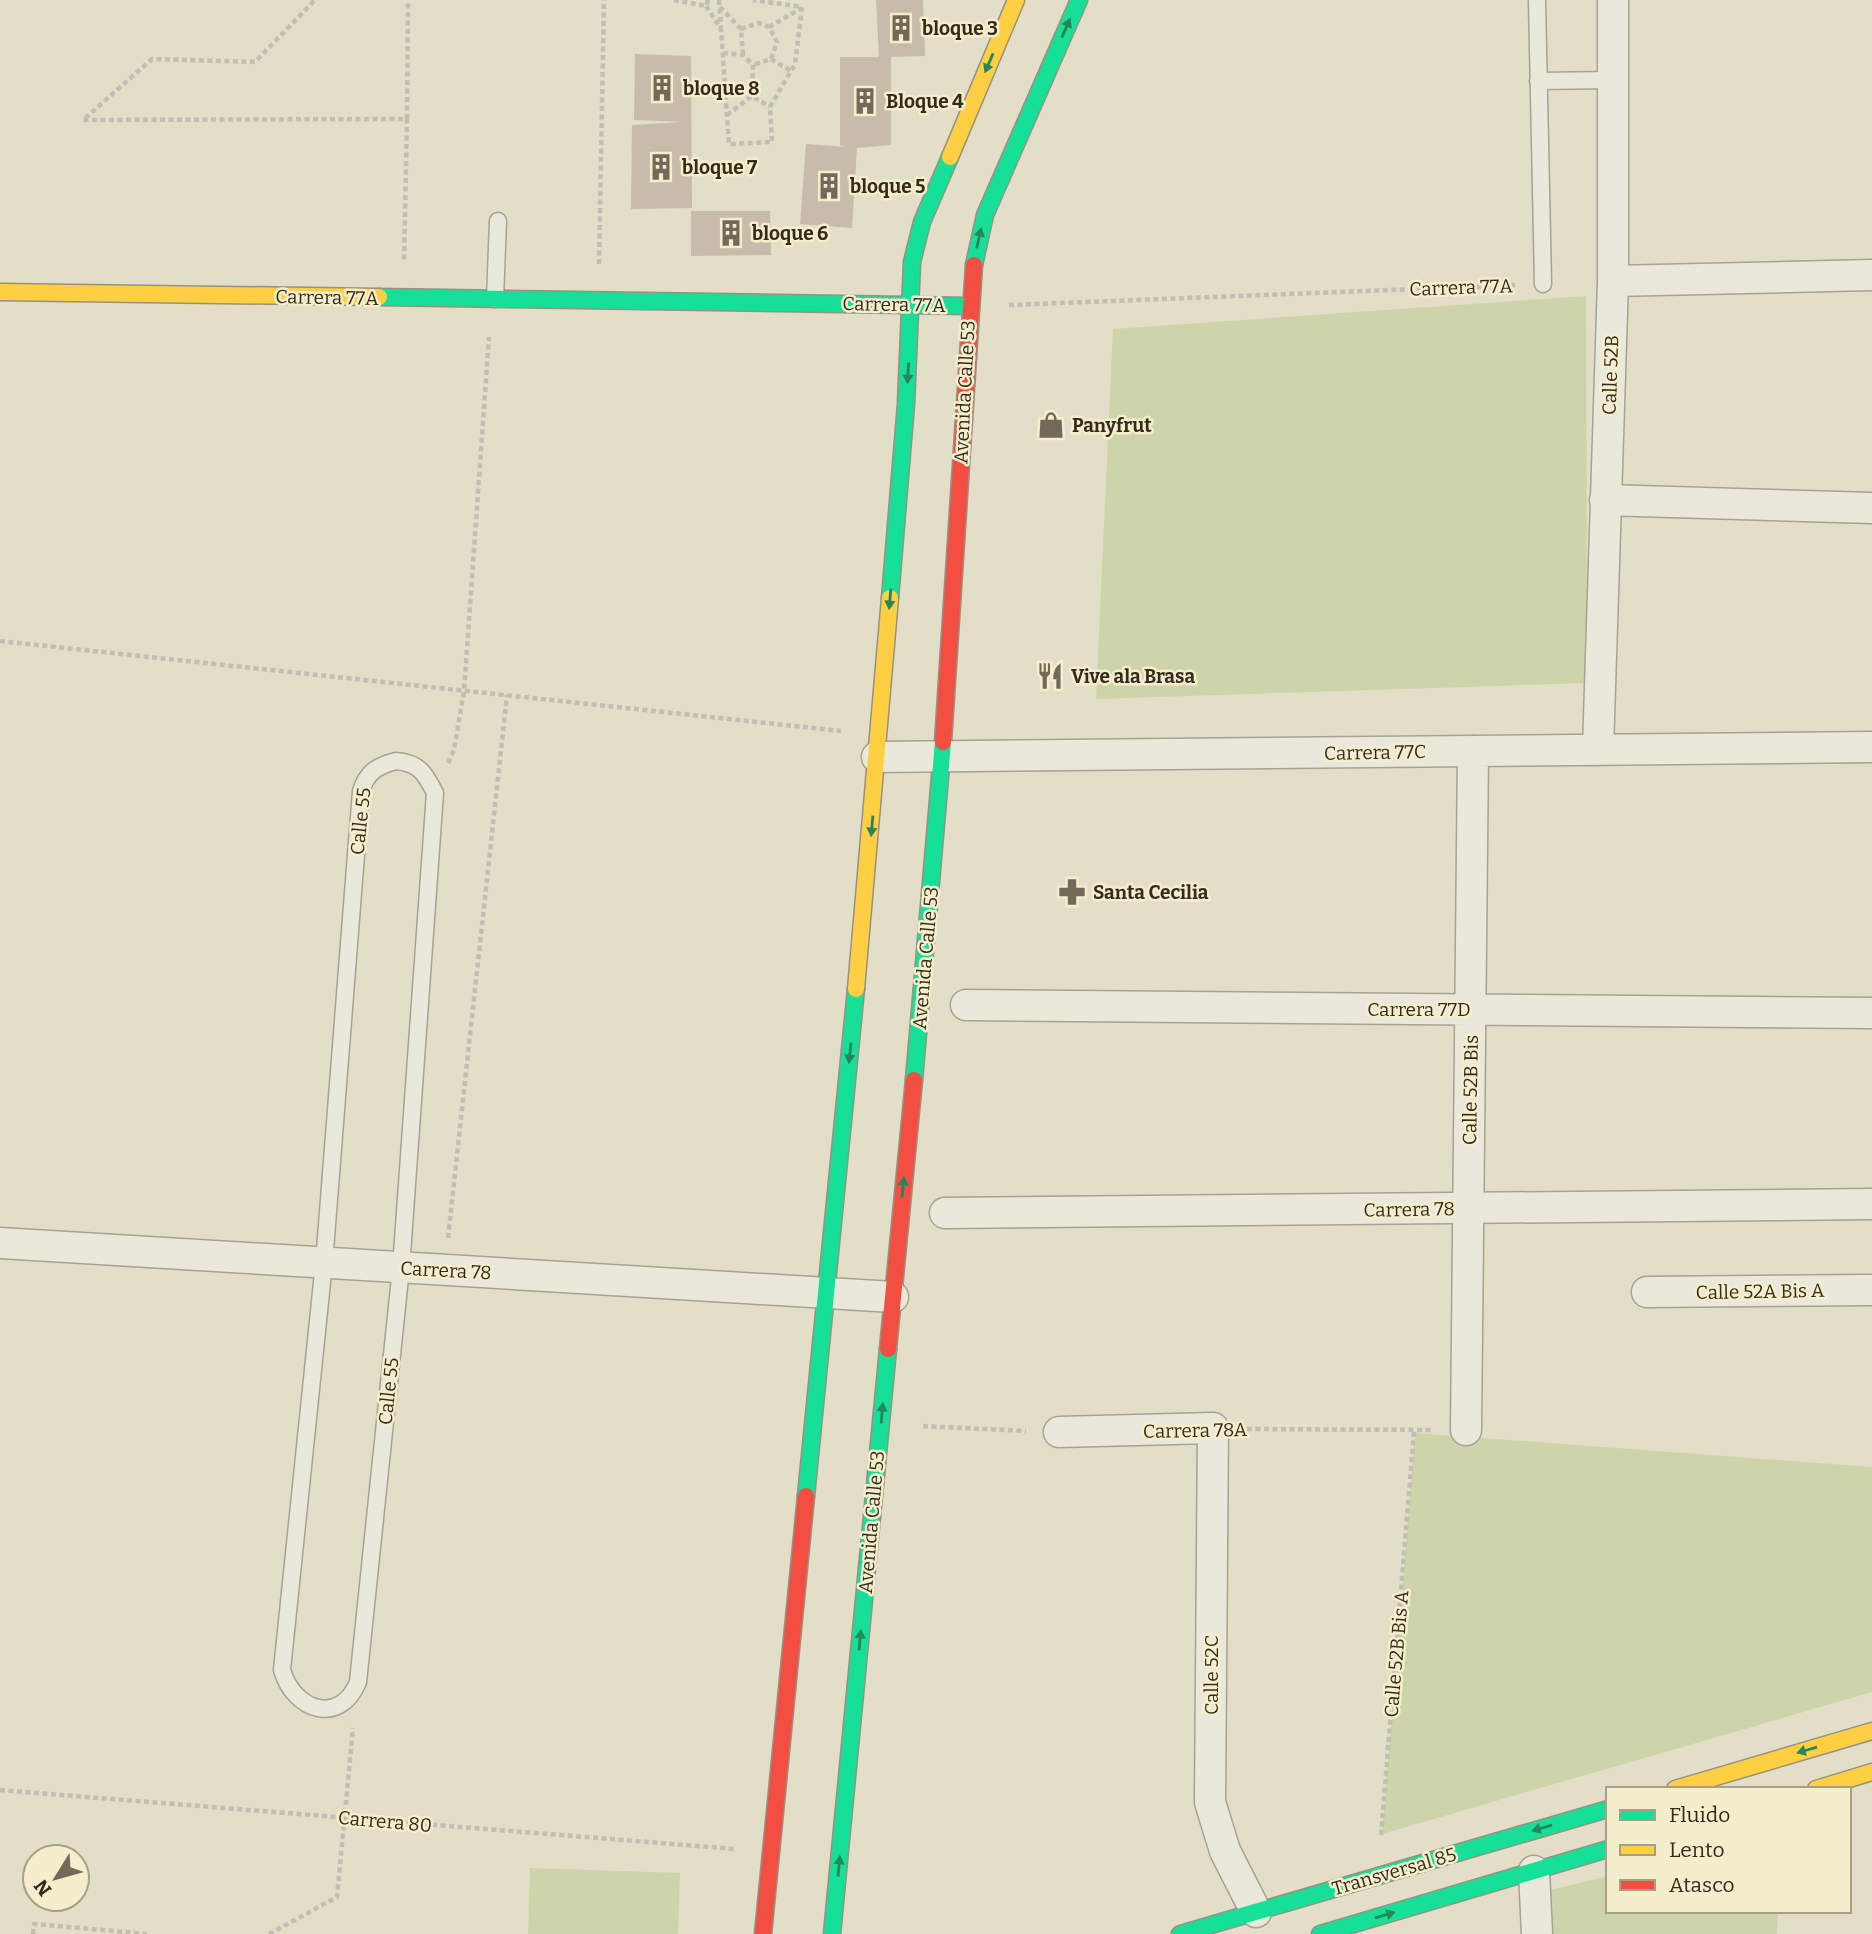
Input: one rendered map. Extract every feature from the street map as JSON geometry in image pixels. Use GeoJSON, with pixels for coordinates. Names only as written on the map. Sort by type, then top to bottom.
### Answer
{"type":"FeatureCollection","features":[{"type":"Feature","properties":{"kind":"street"},"geometry":{"type":"LineString","coordinates":[[763,1934],[878,747],[906,404],[912,262],[922,222],[1016,0]]}},
{"type":"Feature","properties":{"kind":"street","name":"Avenida Calle 53"},"geometry":{"type":"LineString","coordinates":[[832,1934],[942,757],[969,306],[975,256],[985,215],[1079,0]]}},
{"type":"Feature","properties":{"kind":"street","name":"Calle 52B"},"geometry":{"type":"LineString","coordinates":[[1598,750],[1613,281],[1613,0]]}},
{"type":"Feature","properties":{"kind":"street"},"geometry":{"type":"LineString","coordinates":[[1613,281],[1872,275]]}},
{"type":"Feature","properties":{"kind":"street","name":"Carrera 77A"},"geometry":{"type":"LineString","coordinates":[[0,297],[495,299],[969,306]]}},
{"type":"Feature","properties":{"kind":"street"},"geometry":{"type":"LineString","coordinates":[[1605,500],[1872,508]]}},
{"type":"Feature","properties":{"kind":"street","name":"Carrera 77C"},"geometry":{"type":"LineString","coordinates":[[878,747],[942,757],[1872,747]]}},
{"type":"Feature","properties":{"kind":"street","name":"Calle 52B Bis"},"geometry":{"type":"LineString","coordinates":[[1466,1430],[1473,751]]}},
{"type":"Feature","properties":{"kind":"street","name":"Carrera 77D"},"geometry":{"type":"LineString","coordinates":[[967,1005],[1872,1013]]}},
{"type":"Feature","properties":{"kind":"street","name":"Carrera 78"},"geometry":{"type":"LineString","coordinates":[[945,1213],[1872,1204]]}},
{"type":"Feature","properties":{"kind":"street","name":"Carrera 78"},"geometry":{"type":"LineString","coordinates":[[0,1243],[893,1297]]}},
{"type":"Feature","properties":{"kind":"street","name":"Calle 52A Bis A"},"geometry":{"type":"LineString","coordinates":[[1647,1292],[1872,1290]]}},
{"type":"Feature","properties":{"kind":"street","name":"Carrera 78A"},"geometry":{"type":"LineString","coordinates":[[1059,1432],[1213,1428]]}},
{"type":"Feature","properties":{"kind":"street","name":"Calle 52C"},"geometry":{"type":"LineString","coordinates":[[1213,1428],[1210,1802],[1225,1851],[1256,1912]]}},
{"type":"Feature","properties":{"kind":"street"},"geometry":{"type":"LineString","coordinates":[[1682,1787],[1872,1731]]}},
{"type":"Feature","properties":{"kind":"street"},"geometry":{"type":"LineString","coordinates":[[1823,1787],[1872,1772]]}},
{"type":"Feature","properties":{"kind":"street","name":"Transversal 85"},"geometry":{"type":"LineString","coordinates":[[1319,1921],[1381,1875],[1606,1809]]}},
{"type":"Feature","properties":{"kind":"street","name":"Transversal 85"},"geometry":{"type":"LineString","coordinates":[[1180,1934],[1256,1912],[1319,1921],[1534,1871],[1606,1850]]}},
{"type":"Feature","properties":{"kind":"street"},"geometry":{"type":"LineString","coordinates":[[1534,1871],[1537,1934]]}},
{"type":"Feature","properties":{"kind":"lane"},"geometry":{"type":"LineString","coordinates":[[1537,0],[1542,284]]}},
{"type":"Feature","properties":{"kind":"lane"},"geometry":{"type":"LineString","coordinates":[[1538,81],[1613,80]]}},
{"type":"Feature","properties":{"kind":"lane"},"geometry":{"type":"LineString","coordinates":[[495,299],[498,221]]}},
{"type":"Feature","properties":{"kind":"lane","name":"Calle 55"},"geometry":{"type":"LineString","coordinates":[[396,761],[412,763],[425,772],[435,793],[401,1268],[358,1682],[352,1695],[339,1705],[319,1708],[300,1703],[287,1688],[282,1671],[324,1263],[361,791],[365,778],[378,766],[396,761]]}},
{"type":"Feature","properties":{"kind":"path"},"geometry":{"type":"LineString","coordinates":[[403,268],[408,0]]}},
{"type":"Feature","properties":{"kind":"path"},"geometry":{"type":"LineString","coordinates":[[599,269],[604,0]]}},
{"type":"Feature","properties":{"kind":"path"},"geometry":{"type":"LineString","coordinates":[[674,0],[707,3],[721,29]]}},
{"type":"Feature","properties":{"kind":"path"},"geometry":{"type":"LineString","coordinates":[[719,0],[729,144],[772,142],[770,107],[795,64],[802,7]]}},
{"type":"Feature","properties":{"kind":"path"},"geometry":{"type":"LineString","coordinates":[[753,0],[802,7]]}},
{"type":"Feature","properties":{"kind":"path"},"geometry":{"type":"LineString","coordinates":[[314,1],[254,62],[152,59],[83,120],[407,119]]}},
{"type":"Feature","properties":{"kind":"path"},"geometry":{"type":"LineString","coordinates":[[769,27],[802,7]]}},
{"type":"Feature","properties":{"kind":"path"},"geometry":{"type":"LineString","coordinates":[[720,8],[741,29],[743,55]]}},
{"type":"Feature","properties":{"kind":"path"},"geometry":{"type":"LineString","coordinates":[[741,29],[759,23],[769,27],[777,42],[771,59]]}},
{"type":"Feature","properties":{"kind":"path"},"geometry":{"type":"LineString","coordinates":[[723,53],[743,55],[753,65],[752,96]]}},
{"type":"Feature","properties":{"kind":"path"},"geometry":{"type":"LineString","coordinates":[[753,65],[771,59],[791,71]]}},
{"type":"Feature","properties":{"kind":"path"},"geometry":{"type":"LineString","coordinates":[[752,96],[770,107]]}},
{"type":"Feature","properties":{"kind":"path"},"geometry":{"type":"LineString","coordinates":[[727,115],[752,96]]}},
{"type":"Feature","properties":{"kind":"path","name":"Carrera 77A"},"geometry":{"type":"LineString","coordinates":[[969,306],[1542,284]]}},
{"type":"Feature","properties":{"kind":"path"},"geometry":{"type":"LineString","coordinates":[[435,793],[454,750],[464,691],[490,327]]}},
{"type":"Feature","properties":{"kind":"path"},"geometry":{"type":"LineString","coordinates":[[0,641],[507,695],[878,747]]}},
{"type":"Feature","properties":{"kind":"path"},"geometry":{"type":"LineString","coordinates":[[444,1270],[507,695]]}},
{"type":"Feature","properties":{"kind":"path"},"geometry":{"type":"LineString","coordinates":[[923,1426],[1059,1432]]}},
{"type":"Feature","properties":{"kind":"path","name":"Carrera 78A"},"geometry":{"type":"LineString","coordinates":[[1213,1428],[1466,1430]]}},
{"type":"Feature","properties":{"kind":"path","name":"Calle 52B Bis A"},"geometry":{"type":"LineString","coordinates":[[1381,1875],[1378,1838],[1382,1834],[1414,1431]]}},
{"type":"Feature","properties":{"kind":"path"},"geometry":{"type":"LineString","coordinates":[[269,1934],[337,1897],[358,1682]]}},
{"type":"Feature","properties":{"kind":"path","name":"Carrera 80"},"geometry":{"type":"LineString","coordinates":[[0,1790],[771,1852]]}},
{"type":"Feature","properties":{"kind":"path"},"geometry":{"type":"LineString","coordinates":[[33,1934],[34,1924],[147,1934]]}},
{"type":"Feature","properties":{"kind":"green space"},"geometry":{"type":"Polygon","coordinates":[[[1586,296],[1587,683],[1096,699],[1113,329],[1586,296]]]}},
{"type":"Feature","properties":{"kind":"green space"},"geometry":{"type":"Polygon","coordinates":[[[1415,1433],[1872,1467],[1872,1692],[1382,1834],[1415,1433]]]}},
{"type":"Feature","properties":{"kind":"green space"},"geometry":{"type":"Polygon","coordinates":[[[530,1868],[680,1873],[678,1934],[528,1934],[530,1868]]]}},
{"type":"Feature","properties":{"kind":"green space"},"geometry":{"type":"Polygon","coordinates":[[[1606,1876],[1606,1913],[1778,1913],[1777,1934],[1547,1934],[1546,1891],[1606,1876]]]}},
{"type":"Feature","properties":{"kind":"building"},"geometry":{"type":"Polygon","coordinates":[[[876,0],[923,0],[925,56],[891,57],[891,145],[857,148],[852,228],[800,224],[806,144],[847,147],[840,145],[840,57],[879,57],[876,0]]]}},
{"type":"Feature","properties":{"kind":"building"},"geometry":{"type":"Polygon","coordinates":[[[635,54],[691,56],[692,208],[631,209],[632,125],[684,122],[634,120],[635,54]]]}},
{"type":"Feature","properties":{"kind":"building","name":"bloque 6"},"geometry":{"type":"Polygon","coordinates":[[[691,211],[770,211],[771,255],[691,256],[691,211]]]}},
{"type":"Feature","properties":{"kind":"traffic: fast"},"geometry":{"type":"LineString","coordinates":[[974,265],[985,215],[1079,0]]}},
{"type":"Feature","properties":{"kind":"traffic: fast"},"geometry":{"type":"LineString","coordinates":[[890,598],[906,404],[912,262],[922,222],[950,157]]}},
{"type":"Feature","properties":{"kind":"traffic: fast"},"geometry":{"type":"LineString","coordinates":[[379,297],[969,306]]}},
{"type":"Feature","properties":{"kind":"traffic: fast"},"geometry":{"type":"LineString","coordinates":[[914,1080],[943,742]]}},
{"type":"Feature","properties":{"kind":"traffic: fast"},"geometry":{"type":"LineString","coordinates":[[806,1496],[856,989]]}},
{"type":"Feature","properties":{"kind":"traffic: fast"},"geometry":{"type":"LineString","coordinates":[[832,1934],[888,1349]]}},
{"type":"Feature","properties":{"kind":"traffic: fast"},"geometry":{"type":"LineString","coordinates":[[1180,1934],[1606,1810]]}},
{"type":"Feature","properties":{"kind":"traffic: fast"},"geometry":{"type":"LineString","coordinates":[[1320,1934],[1606,1850]]}},
{"type":"Feature","properties":{"kind":"traffic: slow"},"geometry":{"type":"LineString","coordinates":[[950,157],[1016,0]]}},
{"type":"Feature","properties":{"kind":"traffic: slow"},"geometry":{"type":"LineString","coordinates":[[0,292],[379,297]]}},
{"type":"Feature","properties":{"kind":"traffic: slow"},"geometry":{"type":"LineString","coordinates":[[856,989],[890,598]]}},
{"type":"Feature","properties":{"kind":"traffic: slow"},"geometry":{"type":"LineString","coordinates":[[1682,1787],[1872,1731]]}},
{"type":"Feature","properties":{"kind":"traffic: slow"},"geometry":{"type":"LineString","coordinates":[[1823,1787],[1872,1772]]}},
{"type":"Feature","properties":{"kind":"traffic: jam"},"geometry":{"type":"LineString","coordinates":[[943,742],[974,265]]}},
{"type":"Feature","properties":{"kind":"traffic: jam"},"geometry":{"type":"LineString","coordinates":[[888,1349],[914,1080]]}},
{"type":"Feature","properties":{"kind":"traffic: jam"},"geometry":{"type":"LineString","coordinates":[[763,1934],[806,1496]]}},
{"type":"Feature","properties":{"kind":"place","name":"bloque 3"},"geometry":{"type":"Point","coordinates":[901,28]}},
{"type":"Feature","properties":{"kind":"place","name":"bloque 8"},"geometry":{"type":"Point","coordinates":[662,88]}},
{"type":"Feature","properties":{"kind":"place","name":"Bloque 4"},"geometry":{"type":"Point","coordinates":[865,101]}},
{"type":"Feature","properties":{"kind":"place","name":"bloque 7"},"geometry":{"type":"Point","coordinates":[661,167]}},
{"type":"Feature","properties":{"kind":"place","name":"bloque 5"},"geometry":{"type":"Point","coordinates":[829,186]}},
{"type":"Feature","properties":{"kind":"place","name":"bloque 6"},"geometry":{"type":"Point","coordinates":[731,233]}},
{"type":"Feature","properties":{"kind":"place","name":"Panyfrut"},"geometry":{"type":"Point","coordinates":[1051,425]}},
{"type":"Feature","properties":{"kind":"place","name":"Vive ala Brasa"},"geometry":{"type":"Point","coordinates":[1050,676]}},
{"type":"Feature","properties":{"kind":"place","name":"Santa Cecilia"},"geometry":{"type":"Point","coordinates":[1072,892]}}]}
